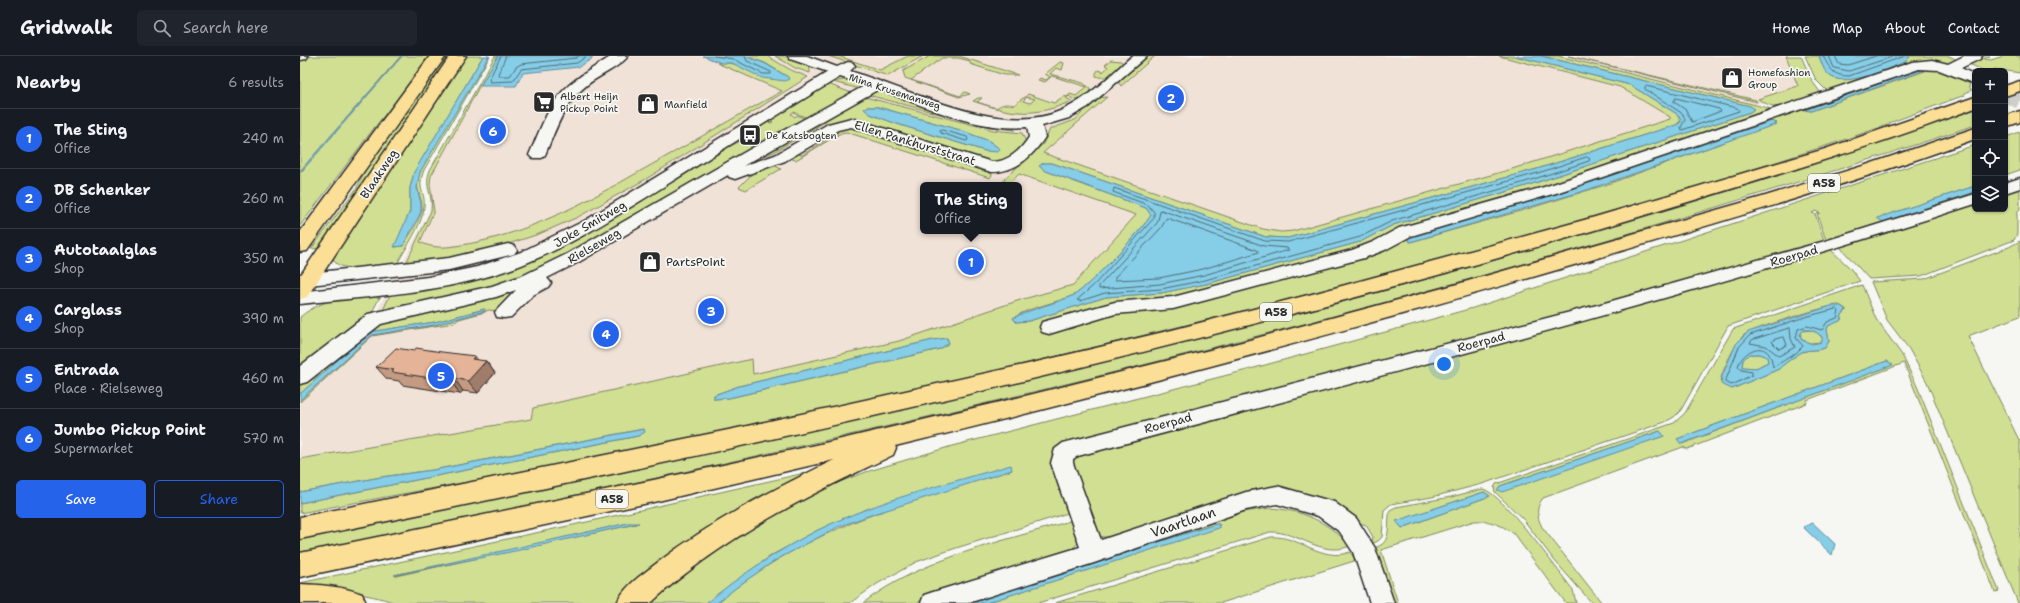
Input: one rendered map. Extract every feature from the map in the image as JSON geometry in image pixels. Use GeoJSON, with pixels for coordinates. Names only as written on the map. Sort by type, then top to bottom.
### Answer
{"type":"FeatureCollection","features":[{"type":"Feature","properties":{"kind":"main road","name":"Blaakweg"},"geometry":{"type":"LineString","coordinates":[[300,246],[438,56]]}},
{"type":"Feature","properties":{"kind":"main road","name":"Blaakweg"},"geometry":{"type":"LineString","coordinates":[[302,287],[458,56]]}},
{"type":"Feature","properties":{"kind":"main road"},"geometry":{"type":"LineString","coordinates":[[2008,90],[2020,86]]}},
{"type":"Feature","properties":{"kind":"main road","name":"A58"},"geometry":{"type":"LineString","coordinates":[[300,528],[556,478],[779,430],[986,383],[1313,303],[1594,225],[1804,161],[1972,103]]}},
{"type":"Feature","properties":{"kind":"main road"},"geometry":{"type":"LineString","coordinates":[[2008,121],[2020,116]]}},
{"type":"Feature","properties":{"kind":"main road","name":"A58"},"geometry":{"type":"LineString","coordinates":[[300,565],[697,481],[923,430],[1224,354],[1458,292],[1833,180],[1972,134]]}},
{"type":"Feature","properties":{"kind":"main road","name":"A58"},"geometry":{"type":"LineString","coordinates":[[631,603],[690,554],[742,519],[796,490],[923,430]]}},
{"type":"Feature","properties":{"kind":"main road"},"geometry":{"type":"LineString","coordinates":[[300,597],[335,599],[352,603]]}},
{"type":"Feature","properties":{"kind":"street"},"geometry":{"type":"LineString","coordinates":[[537,155],[554,115],[562,102],[581,84],[621,56]]}},
{"type":"Feature","properties":{"kind":"street","name":"Mina Krusemanweg"},"geometry":{"type":"LineString","coordinates":[[795,56],[834,65],[985,112],[996,121]]}},
{"type":"Feature","properties":{"kind":"street","name":"Mina Krusemanweg"},"geometry":{"type":"LineString","coordinates":[[834,65],[878,84],[978,119],[1010,124],[1034,123],[1052,120],[1074,111],[1140,56]]}},
{"type":"Feature","properties":{"kind":"street"},"geometry":{"type":"LineString","coordinates":[[1950,68],[1975,56]]}},
{"type":"Feature","properties":{"kind":"street"},"geometry":{"type":"LineString","coordinates":[[1049,328],[1115,308],[1173,303],[1214,294],[1358,254],[1379,246],[1405,232],[1550,190],[1917,65],[1930,64],[1950,68],[1972,79]]}},
{"type":"Feature","properties":{"kind":"street","name":"Joke Smitweg"},"geometry":{"type":"LineString","coordinates":[[302,287],[449,264],[479,258],[534,242],[591,215],[834,65]]}},
{"type":"Feature","properties":{"kind":"street","name":"Rielseweg"},"geometry":{"type":"LineString","coordinates":[[300,377],[356,332],[375,319],[496,291],[530,279],[567,261],[878,84]]}},
{"type":"Feature","properties":{"kind":"street","name":"Ellen Pankhurststraat"},"geometry":{"type":"LineString","coordinates":[[504,312],[535,286],[567,272],[732,175],[780,158],[839,124],[857,123],[991,167],[1002,167],[1016,161],[1034,143],[1037,137],[1034,123]]}},
{"type":"Feature","properties":{"kind":"street"},"geometry":{"type":"LineString","coordinates":[[2008,187],[2020,183]]}},
{"type":"Feature","properties":{"kind":"street","name":"Roerpad"},"geometry":{"type":"LineString","coordinates":[[1094,553],[1062,463],[1063,455],[1071,449],[1601,310],[1831,245],[1972,200]]}},
{"type":"Feature","properties":{"kind":"street","name":"Vaartlaan"},"geometry":{"type":"LineString","coordinates":[[933,603],[1094,553],[1246,501],[1277,495],[1306,502],[1326,509],[1348,525],[1363,548],[1382,603]]}},
{"type":"Feature","properties":{"kind":"shaded area","name":"De Katsbogten"},"geometry":{"type":"Polygon","coordinates":[[[498,56],[1797,56],[1810,88],[1248,260],[300,486],[300,398],[368,328],[429,212],[432,170],[498,56]]]}},
{"type":"Feature","properties":{"kind":"green space"},"geometry":{"type":"Polygon","coordinates":[[[313,56],[401,56],[300,171],[300,59],[313,56]]]}},
{"type":"Feature","properties":{"kind":"green space"},"geometry":{"type":"Polygon","coordinates":[[[402,56],[433,56],[374,128],[300,226],[300,173],[402,56]]]}},
{"type":"Feature","properties":{"kind":"green space"},"geometry":{"type":"Polygon","coordinates":[[[444,56],[448,56],[435,78],[323,248],[311,249],[356,189],[371,159],[444,56]]]}},
{"type":"Feature","properties":{"kind":"green space"},"geometry":{"type":"Polygon","coordinates":[[[464,56],[483,56],[414,173],[410,188],[410,211],[395,247],[403,246],[421,213],[422,204],[417,184],[419,175],[466,92],[490,56],[424,170],[421,182],[424,197],[423,214],[417,229],[397,264],[350,268],[336,263],[333,257],[464,56]]]}},
{"type":"Feature","properties":{"kind":"green space"},"geometry":{"type":"Polygon","coordinates":[[[495,56],[498,56],[478,89],[431,176],[430,184],[434,211],[420,242],[426,245],[446,247],[473,243],[500,236],[553,217],[603,192],[782,91],[717,63],[740,65],[788,77],[765,63],[745,56],[767,56],[791,70],[808,77],[646,179],[578,217],[539,234],[499,247],[444,259],[406,263],[431,211],[432,205],[428,187],[428,176],[430,170],[495,56]]]}},
{"type":"Feature","properties":{"kind":"green space"},"geometry":{"type":"Polygon","coordinates":[[[775,56],[798,59],[810,66],[810,73],[795,68],[775,56]]]}},
{"type":"Feature","properties":{"kind":"green space"},"geometry":{"type":"Polygon","coordinates":[[[828,56],[838,56],[880,70],[908,56],[923,56],[888,76],[828,56]]]}},
{"type":"Feature","properties":{"kind":"green space"},"geometry":{"type":"Polygon","coordinates":[[[930,56],[959,56],[1018,75],[1004,75],[970,64],[970,61],[958,58],[942,58],[911,80],[960,96],[965,92],[970,94],[959,97],[905,78],[903,71],[930,56]]]}},
{"type":"Feature","properties":{"kind":"green space"},"geometry":{"type":"Polygon","coordinates":[[[1146,56],[1155,56],[1121,86],[1118,81],[1146,56]]]}},
{"type":"Feature","properties":{"kind":"green space"},"geometry":{"type":"Polygon","coordinates":[[[1499,56],[1515,56],[1630,85],[1677,114],[1681,120],[1676,125],[1537,169],[1288,238],[1266,237],[1052,163],[1043,163],[1040,166],[1046,171],[1146,208],[1151,215],[1127,244],[1080,291],[1074,295],[1027,311],[1013,318],[1016,322],[1029,321],[1106,297],[1161,293],[1206,284],[1360,242],[1393,225],[1526,186],[1750,112],[1754,109],[1750,106],[1541,56],[1558,56],[1768,108],[1775,112],[1566,183],[1404,230],[1358,251],[1214,291],[1159,302],[1113,306],[1046,326],[1047,330],[1119,309],[1170,305],[1217,295],[1363,255],[1407,234],[1571,186],[1921,66],[1945,68],[1972,81],[1968,80],[1972,90],[1963,94],[1965,95],[1889,123],[1890,124],[1781,161],[1559,226],[1349,284],[1049,358],[748,426],[561,464],[300,513],[300,503],[638,436],[645,431],[643,429],[433,470],[381,477],[300,492],[300,459],[531,419],[533,408],[752,359],[753,374],[899,341],[1020,300],[1073,285],[1136,215],[1019,174],[1011,182],[1003,182],[1004,179],[1043,144],[1050,129],[1075,120],[1097,98],[1107,97],[1043,153],[1263,229],[1281,232],[1293,231],[1512,169],[1670,119],[1670,117],[1620,87],[1499,56]],[[1922,69],[1805,110],[1811,111],[1925,71],[1922,69]],[[1772,121],[1602,179],[1406,238],[1410,242],[1414,241],[1524,210],[1605,185],[1777,123],[1772,121]],[[947,338],[933,340],[739,386],[714,395],[714,399],[729,398],[940,349],[949,343],[947,338]]]}},
{"type":"Feature","properties":{"kind":"green space"},"geometry":{"type":"Polygon","coordinates":[[[1568,56],[1756,100],[1757,102],[1568,56]]]}},
{"type":"Feature","properties":{"kind":"green space"},"geometry":{"type":"Polygon","coordinates":[[[1786,56],[1801,56],[1812,81],[1823,96],[1798,105],[1782,107],[1766,104],[1758,99],[1798,86],[1786,56]]]}},
{"type":"Feature","properties":{"kind":"green space"},"geometry":{"type":"Polygon","coordinates":[[[1805,56],[1819,56],[1827,73],[1834,78],[1843,80],[1867,75],[1909,58],[1909,56],[1949,56],[1957,60],[1951,65],[1932,63],[1827,91],[1816,80],[1805,56]]]}},
{"type":"Feature","properties":{"kind":"green space"},"geometry":{"type":"Polygon","coordinates":[[[1980,56],[1990,56],[1984,59],[1991,60],[2003,56],[2020,56],[2020,73],[2008,71],[2008,68],[1978,68],[1969,64],[1980,56]]]}},
{"type":"Feature","properties":{"kind":"green space"},"geometry":{"type":"Polygon","coordinates":[[[1111,60],[1121,61],[1123,64],[1108,76],[1096,76],[1098,70],[1103,72],[1108,67],[1105,65],[1111,60]]]}},
{"type":"Feature","properties":{"kind":"green space"},"geometry":{"type":"Polygon","coordinates":[[[1060,62],[1064,63],[1062,70],[1056,68],[1050,74],[1083,83],[1090,88],[1089,93],[1074,100],[1069,96],[1066,98],[1072,101],[1046,110],[1034,112],[1011,111],[996,108],[1005,104],[1014,105],[1023,98],[1026,98],[1023,101],[1030,103],[1035,99],[1025,97],[1028,94],[1054,103],[1070,94],[1076,96],[1087,87],[1052,76],[1045,82],[1038,80],[1040,78],[1046,80],[1050,77],[1045,74],[1060,62]]]}},
{"type":"Feature","properties":{"kind":"green space"},"geometry":{"type":"Polygon","coordinates":[[[853,80],[870,85],[860,89],[833,82],[853,80]]]}},
{"type":"Feature","properties":{"kind":"green space"},"geometry":{"type":"Polygon","coordinates":[[[828,84],[854,94],[810,119],[793,112],[791,114],[795,117],[797,115],[808,120],[574,254],[537,272],[482,292],[391,312],[383,310],[392,291],[445,283],[487,273],[551,249],[583,233],[713,155],[742,140],[768,122],[773,122],[770,120],[771,118],[828,84]]]}},
{"type":"Feature","properties":{"kind":"green space"},"geometry":{"type":"Polygon","coordinates":[[[872,91],[887,91],[985,124],[1015,130],[989,127],[868,95],[872,91]]]}},
{"type":"Feature","properties":{"kind":"green space"},"geometry":{"type":"Polygon","coordinates":[[[865,97],[993,130],[1022,133],[1026,142],[1019,151],[1010,157],[989,161],[859,120],[850,120],[837,123],[825,122],[774,152],[758,158],[760,162],[734,171],[517,294],[508,290],[865,97]],[[867,107],[866,110],[870,114],[897,124],[985,151],[997,151],[1000,149],[989,141],[960,130],[878,107],[867,107]]]}},
{"type":"Feature","properties":{"kind":"green space"},"geometry":{"type":"Polygon","coordinates":[[[978,98],[982,98],[977,102],[982,104],[973,101],[978,98]]]}},
{"type":"Feature","properties":{"kind":"green space"},"geometry":{"type":"Polygon","coordinates":[[[1972,110],[1972,126],[1888,154],[1627,234],[1463,281],[1298,325],[1133,368],[801,446],[634,483],[300,553],[300,537],[575,481],[849,422],[1122,358],[1257,324],[1393,288],[1613,226],[1759,182],[1972,110]]]}},
{"type":"Feature","properties":{"kind":"green space"},"geometry":{"type":"Polygon","coordinates":[[[854,126],[991,172],[992,175],[990,178],[846,132],[841,133],[796,160],[792,159],[792,156],[797,153],[802,155],[838,133],[834,131],[836,129],[854,126]]]}},
{"type":"Feature","properties":{"kind":"green space"},"geometry":{"type":"Polygon","coordinates":[[[2020,132],[2020,170],[2008,174],[2008,136],[2020,132]]]}},
{"type":"Feature","properties":{"kind":"green space"},"geometry":{"type":"Polygon","coordinates":[[[1972,146],[1972,187],[1878,218],[1922,211],[1972,193],[1972,197],[1827,243],[1817,214],[1820,213],[1815,211],[1812,213],[1815,214],[1825,243],[1728,272],[1066,447],[1071,512],[916,562],[877,584],[850,603],[717,603],[750,577],[784,556],[820,537],[895,507],[1012,470],[857,513],[818,530],[772,555],[706,603],[647,603],[717,547],[821,489],[866,472],[952,446],[1247,370],[1473,308],[1972,146]]]}},
{"type":"Feature","properties":{"kind":"green space"},"geometry":{"type":"Polygon","coordinates":[[[774,165],[781,169],[746,190],[739,187],[755,171],[774,165]]]}},
{"type":"Feature","properties":{"kind":"green space"},"geometry":{"type":"Polygon","coordinates":[[[2020,187],[2020,209],[2017,212],[2017,234],[2014,240],[1921,276],[1869,279],[1840,247],[1972,203],[1972,212],[2008,212],[2008,191],[2020,187]]]}},
{"type":"Feature","properties":{"kind":"green space"},"geometry":{"type":"Polygon","coordinates":[[[2020,241],[2020,316],[1968,336],[2020,442],[2020,603],[2018,603],[1927,382],[1909,349],[1887,320],[1871,282],[1924,279],[2009,247],[2020,241]]]}},
{"type":"Feature","properties":{"kind":"green space"},"geometry":{"type":"Polygon","coordinates":[[[1830,249],[1850,268],[1860,281],[1728,326],[1681,410],[1674,417],[1665,422],[1482,484],[1432,497],[1391,504],[1384,510],[1382,537],[1378,541],[1371,544],[1373,537],[1366,525],[1349,517],[1321,498],[1305,493],[1288,491],[1111,538],[1098,536],[1069,459],[1071,456],[1830,249]]]}},
{"type":"Feature","properties":{"kind":"green space"},"geometry":{"type":"Polygon","coordinates":[[[1862,285],[1876,319],[1902,355],[1917,386],[1999,591],[1995,592],[1904,363],[1807,400],[1807,403],[1687,449],[1683,447],[1543,498],[1538,509],[1539,520],[1542,527],[1602,603],[1592,603],[1554,560],[1523,519],[1495,492],[1494,488],[1496,484],[1674,423],[1685,413],[1733,329],[1862,285]],[[1839,305],[1790,318],[1744,335],[1730,356],[1720,381],[1732,389],[1779,369],[1802,352],[1825,348],[1829,341],[1827,330],[1828,326],[1841,320],[1842,315],[1846,311],[1846,309],[1839,305]],[[1887,361],[1677,439],[1682,444],[1892,365],[1887,361]],[[1660,431],[1500,486],[1498,488],[1664,436],[1660,431]]]}},
{"type":"Feature","properties":{"kind":"green space"},"geometry":{"type":"Polygon","coordinates":[[[503,292],[514,296],[498,311],[488,310],[485,312],[459,319],[454,323],[372,336],[300,402],[300,400],[372,335],[434,325],[485,311],[484,309],[435,322],[369,332],[300,394],[300,381],[368,327],[503,292]]]}},
{"type":"Feature","properties":{"kind":"green space"},"geometry":{"type":"Polygon","coordinates":[[[381,295],[371,314],[300,372],[300,317],[319,305],[338,299],[381,295]]]}},
{"type":"Feature","properties":{"kind":"green space"},"geometry":{"type":"Polygon","coordinates":[[[1810,330],[1818,333],[1823,339],[1822,342],[1809,343],[1800,338],[1802,331],[1810,330]]]}},
{"type":"Feature","properties":{"kind":"green space"},"geometry":{"type":"Polygon","coordinates":[[[1749,354],[1759,354],[1767,357],[1768,362],[1756,368],[1742,367],[1743,360],[1749,354]]]}},
{"type":"Feature","properties":{"kind":"green space"},"geometry":{"type":"Polygon","coordinates":[[[845,464],[627,603],[396,603],[361,594],[300,589],[300,583],[587,522],[845,464]],[[628,523],[395,576],[636,524],[628,523]]]}},
{"type":"Feature","properties":{"kind":"green space"},"geometry":{"type":"Polygon","coordinates":[[[1482,489],[1491,493],[1515,517],[1543,550],[1573,590],[1576,603],[1566,603],[1513,533],[1494,523],[1474,521],[1381,550],[1398,603],[1393,603],[1373,548],[1380,546],[1387,538],[1390,510],[1396,507],[1451,497],[1482,489]],[[1484,492],[1397,521],[1402,528],[1490,496],[1484,492]]]}},
{"type":"Feature","properties":{"kind":"green space"},"geometry":{"type":"Polygon","coordinates":[[[1270,508],[1293,511],[1314,519],[1333,530],[1350,546],[1339,549],[1329,549],[1320,547],[1291,535],[1270,532],[1038,603],[986,603],[1220,525],[1217,524],[998,593],[972,603],[957,603],[989,591],[1244,512],[1270,508]]]}},
{"type":"Feature","properties":{"kind":"green space"},"geometry":{"type":"Polygon","coordinates":[[[1073,520],[1080,541],[1071,550],[923,599],[917,603],[863,603],[887,587],[938,562],[964,552],[1073,520]]]}},
{"type":"Feature","properties":{"kind":"green space"},"geometry":{"type":"Polygon","coordinates":[[[1271,537],[1291,540],[1320,552],[1330,554],[1350,552],[1357,562],[1354,561],[1221,603],[1055,603],[1271,537]]]}},
{"type":"Feature","properties":{"kind":"water"},"geometry":{"type":"Polygon","coordinates":[[[402,56],[300,173],[306,164],[402,56]]]}},
{"type":"Feature","properties":{"kind":"water"},"geometry":{"type":"Polygon","coordinates":[[[483,56],[489,56],[420,172],[417,188],[421,203],[421,212],[403,246],[394,247],[410,211],[410,188],[414,172],[483,56]]]}},
{"type":"Feature","properties":{"kind":"water"},"geometry":{"type":"Polygon","coordinates":[[[498,56],[588,56],[593,58],[579,67],[523,73],[516,86],[480,86],[498,56]]]}},
{"type":"Feature","properties":{"kind":"water"},"geometry":{"type":"Polygon","coordinates":[[[703,56],[745,56],[764,63],[789,79],[785,81],[762,78],[732,63],[721,63],[703,56]]]}},
{"type":"Feature","properties":{"kind":"water"},"geometry":{"type":"Polygon","coordinates":[[[1515,56],[1541,56],[1750,106],[1754,109],[1750,112],[1526,186],[1393,225],[1360,242],[1206,284],[1161,293],[1106,297],[1029,321],[1016,322],[1013,318],[1028,311],[1074,295],[1080,291],[1127,244],[1151,215],[1146,208],[1046,171],[1039,166],[1043,163],[1052,163],[1266,237],[1288,238],[1537,169],[1676,125],[1681,122],[1680,117],[1677,114],[1630,85],[1515,56]]]}},
{"type":"Feature","properties":{"kind":"water"},"geometry":{"type":"Polygon","coordinates":[[[1819,56],[1909,56],[1909,58],[1905,62],[1877,73],[1843,80],[1834,78],[1827,73],[1819,56]]]}},
{"type":"Feature","properties":{"kind":"water"},"geometry":{"type":"Polygon","coordinates":[[[1922,69],[1925,70],[1811,111],[1805,110],[1922,69]]]}},
{"type":"Feature","properties":{"kind":"water"},"geometry":{"type":"Polygon","coordinates":[[[867,107],[878,107],[960,130],[989,141],[1000,149],[998,152],[985,151],[897,124],[870,114],[864,109],[867,107]]]}},
{"type":"Feature","properties":{"kind":"water"},"geometry":{"type":"Polygon","coordinates":[[[1772,121],[1777,124],[1581,192],[1414,241],[1410,242],[1406,237],[1543,198],[1772,121]]]}},
{"type":"Feature","properties":{"kind":"water"},"geometry":{"type":"Polygon","coordinates":[[[1972,187],[1972,193],[1883,222],[1877,218],[1972,187]]]}},
{"type":"Feature","properties":{"kind":"water"},"geometry":{"type":"Polygon","coordinates":[[[1831,306],[1841,306],[1846,310],[1840,321],[1828,326],[1827,330],[1829,341],[1825,348],[1802,352],[1779,369],[1732,389],[1721,384],[1722,376],[1736,344],[1748,332],[1831,306]],[[1804,330],[1800,334],[1802,340],[1812,344],[1822,342],[1822,337],[1818,334],[1811,330],[1804,330]],[[1749,354],[1743,360],[1742,367],[1756,368],[1768,362],[1767,357],[1759,354],[1749,354]]]}},
{"type":"Feature","properties":{"kind":"water"},"geometry":{"type":"Polygon","coordinates":[[[485,309],[485,311],[434,325],[372,335],[300,400],[300,394],[369,332],[435,322],[485,309]]]}},
{"type":"Feature","properties":{"kind":"water"},"geometry":{"type":"Polygon","coordinates":[[[947,338],[949,343],[940,349],[729,398],[714,399],[714,395],[739,386],[947,338]]]}},
{"type":"Feature","properties":{"kind":"water"},"geometry":{"type":"Polygon","coordinates":[[[1887,361],[1893,365],[1681,444],[1677,439],[1887,361]]]}},
{"type":"Feature","properties":{"kind":"water"},"geometry":{"type":"Polygon","coordinates":[[[644,429],[645,432],[638,436],[300,503],[300,492],[381,477],[433,470],[644,429]]]}},
{"type":"Feature","properties":{"kind":"water"},"geometry":{"type":"Polygon","coordinates":[[[1660,431],[1664,436],[1502,492],[1497,490],[1500,486],[1660,431]]]}},
{"type":"Feature","properties":{"kind":"water"},"geometry":{"type":"Polygon","coordinates":[[[1011,465],[1012,470],[838,527],[776,560],[741,584],[717,603],[706,603],[746,573],[774,555],[803,538],[841,519],[913,493],[1011,465]]]}},
{"type":"Feature","properties":{"kind":"water"},"geometry":{"type":"Polygon","coordinates":[[[1484,492],[1490,496],[1402,528],[1396,521],[1484,492]]]}},
{"type":"Feature","properties":{"kind":"water"},"geometry":{"type":"Polygon","coordinates":[[[628,523],[639,523],[515,551],[394,575],[628,523]]]}},
{"type":"Feature","properties":{"kind":"water"},"geometry":{"type":"Polygon","coordinates":[[[1813,523],[1835,544],[1832,555],[1803,527],[1813,523]]]}},
{"type":"Feature","properties":{"kind":"water"},"geometry":{"type":"Polygon","coordinates":[[[1219,524],[1219,528],[986,603],[972,603],[1018,586],[1219,524]]]}},
{"type":"Feature","properties":{"kind":"building"},"geometry":{"type":"Polygon","coordinates":[[[396,348],[414,351],[416,348],[475,356],[472,359],[486,361],[468,381],[454,378],[451,381],[391,372],[394,370],[376,367],[396,348]]]}},
{"type":"Feature","properties":{"kind":"tunnel"},"geometry":{"type":"LineString","coordinates":[[2008,95],[2020,101]]}},
{"type":"Feature","properties":{"kind":"place","name":"Homefashion Group"},"geometry":{"type":"Point","coordinates":[1732,78]}},
{"type":"Feature","properties":{"kind":"place","name":"DB Schenker"},"geometry":{"type":"Point","coordinates":[1171,98]}},
{"type":"Feature","properties":{"kind":"place","name":"Albert Heijn Pickup Point"},"geometry":{"type":"Point","coordinates":[544,102]}},
{"type":"Feature","properties":{"kind":"place","name":"Manfield"},"geometry":{"type":"Point","coordinates":[648,104]}},
{"type":"Feature","properties":{"kind":"place","name":"Jumbo Pickup Point"},"geometry":{"type":"Point","coordinates":[493,131]}},
{"type":"Feature","properties":{"kind":"place","name":"De Katsbogten"},"geometry":{"type":"Point","coordinates":[750,135]}},
{"type":"Feature","properties":{"kind":"place","name":"PartsPoint"},"geometry":{"type":"Point","coordinates":[650,262]}},
{"type":"Feature","properties":{"kind":"place","name":"The Sting"},"geometry":{"type":"Point","coordinates":[971,262]}},
{"type":"Feature","properties":{"kind":"place","name":"Autotaalglas"},"geometry":{"type":"Point","coordinates":[711,311]}},
{"type":"Feature","properties":{"kind":"place","name":"Carglass"},"geometry":{"type":"Point","coordinates":[606,334]}},
{"type":"Feature","properties":{"kind":"place","name":"Entrada"},"geometry":{"type":"Point","coordinates":[441,376]}}]}
